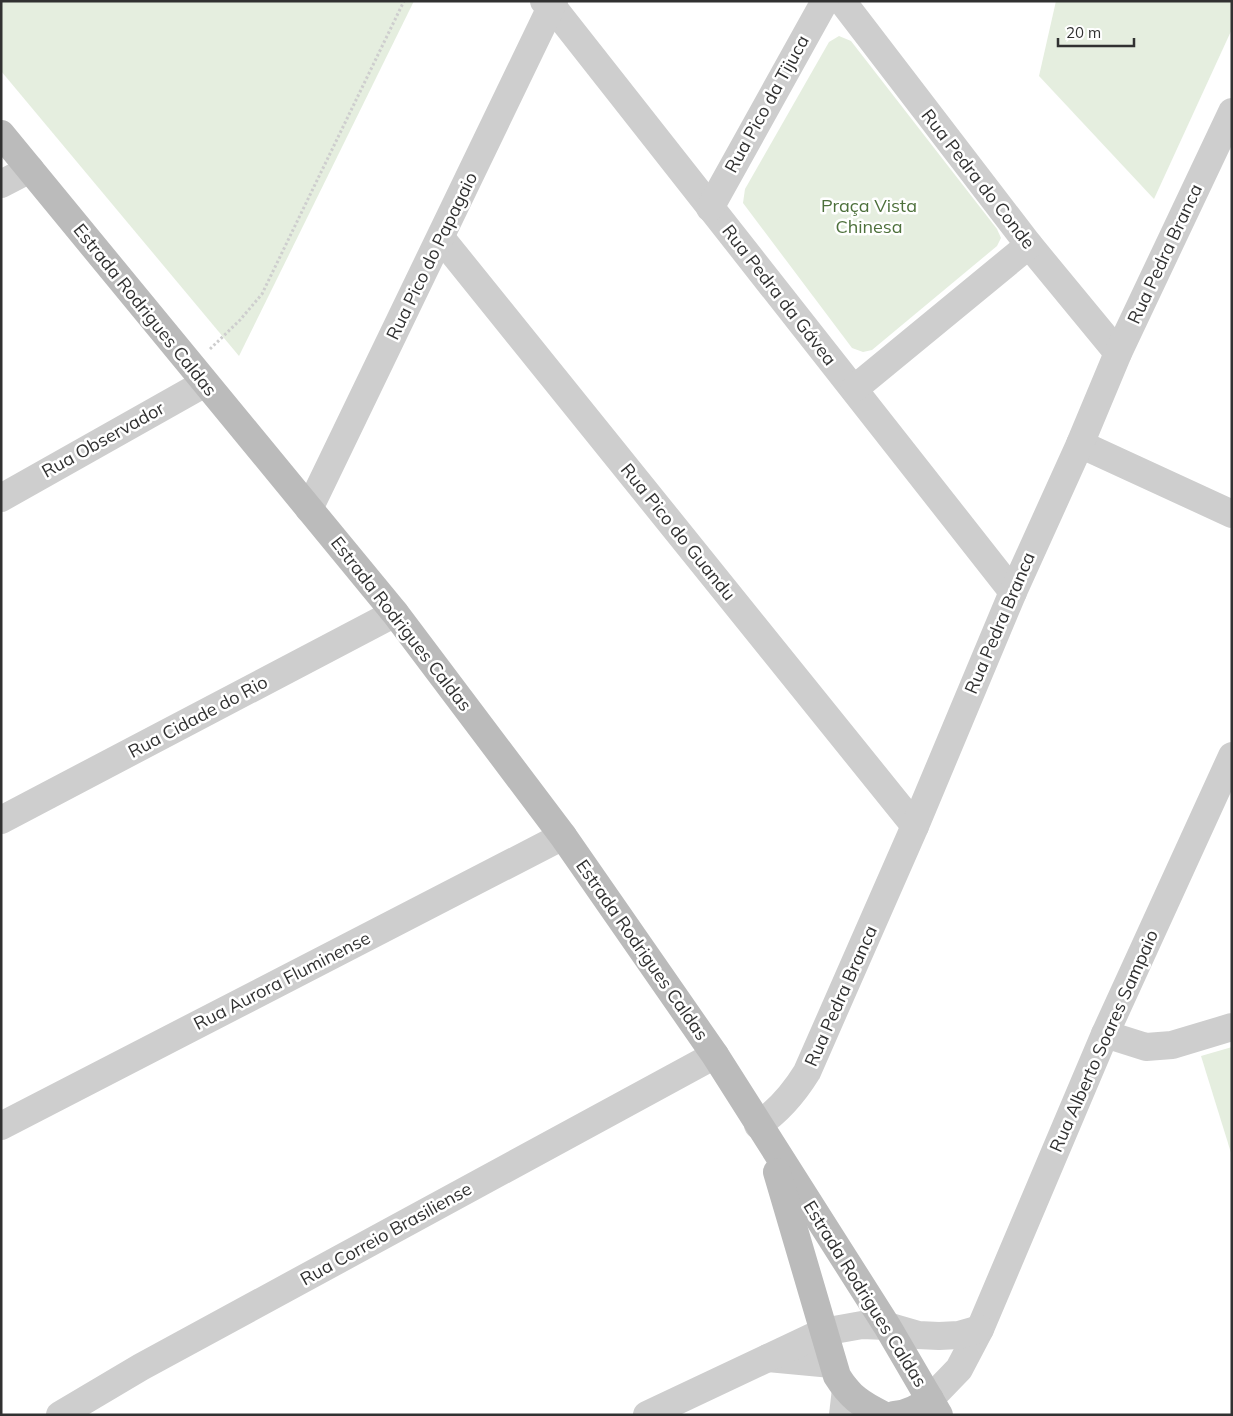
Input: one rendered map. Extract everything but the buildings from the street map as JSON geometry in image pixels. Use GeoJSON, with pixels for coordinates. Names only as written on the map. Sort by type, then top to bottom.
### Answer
{"type":"FeatureCollection","features":[{"type":"Feature","properties":{"kind":"main road","name":"Estrada Rodrigues Caldas"},"geometry":{"type":"LineString","coordinates":[[1,134],[395,613],[563,836],[715,1055],[887,1326],[935,1407],[917,1408],[903,1414],[894,1415]]}},
{"type":"Feature","properties":{"kind":"main road","name":"Estrada Rodrigues Caldas"},"geometry":{"type":"LineString","coordinates":[[763,1132],[844,1402],[861,1404],[883,1415]]}},
{"type":"Feature","properties":{"kind":"street","name":"Rua Pico da Tijuca"},"geometry":{"type":"LineString","coordinates":[[710,208],[825,1]]}},
{"type":"Feature","properties":{"kind":"street","name":"Rua Pedra do Conde"},"geometry":{"type":"LineString","coordinates":[[842,1],[1029,245],[1118,353]]}},
{"type":"Feature","properties":{"kind":"street","name":"Rua Pedra da Gávea"},"geometry":{"type":"LineString","coordinates":[[550,3],[1013,592]]}},
{"type":"Feature","properties":{"kind":"street","name":"Rua Pico do Papagaio"},"geometry":{"type":"LineString","coordinates":[[309,509],[441,238],[550,3]]}},
{"type":"Feature","properties":{"kind":"street","name":"Rua Pedra Branca"},"geometry":{"type":"LineString","coordinates":[[763,1132],[769,1118],[795,1092],[807,1072],[1118,353],[1232,112]]}},
{"type":"Feature","properties":{"kind":"street"},"geometry":{"type":"LineString","coordinates":[[1,184],[30,169]]}},
{"type":"Feature","properties":{"kind":"street","name":"Rua Pico do Guandu"},"geometry":{"type":"LineString","coordinates":[[441,238],[915,826]]}},
{"type":"Feature","properties":{"kind":"street"},"geometry":{"type":"LineString","coordinates":[[854,389],[1029,245]]}},
{"type":"Feature","properties":{"kind":"street","name":"Rua Observador"},"geometry":{"type":"LineString","coordinates":[[1,498],[198,375]]}},
{"type":"Feature","properties":{"kind":"street"},"geometry":{"type":"LineString","coordinates":[[1080,444],[1232,514]]}},
{"type":"Feature","properties":{"kind":"street","name":"Rua Cidade do Rio"},"geometry":{"type":"LineString","coordinates":[[1,820],[395,613]]}},
{"type":"Feature","properties":{"kind":"street","name":"Rua Alberto Soares Sampaio"},"geometry":{"type":"LineString","coordinates":[[935,1407],[980,1329],[1105,1034],[1232,756]]}},
{"type":"Feature","properties":{"kind":"street","name":"Rua Aurora Fluminense"},"geometry":{"type":"LineString","coordinates":[[1,1126],[563,836]]}},
{"type":"Feature","properties":{"kind":"street"},"geometry":{"type":"LineString","coordinates":[[1105,1034],[1146,1047],[1172,1045],[1232,1027]]}},
{"type":"Feature","properties":{"kind":"street","name":"Rua Correio Brasiliense"},"geometry":{"type":"LineString","coordinates":[[60,1415],[141,1367],[715,1055]]}},
{"type":"Feature","properties":{"kind":"street"},"geometry":{"type":"LineString","coordinates":[[647,1415],[823,1332],[862,1325],[887,1326],[918,1335],[939,1336],[959,1335],[980,1329]]}},
{"type":"Feature","properties":{"kind":"street"},"geometry":{"type":"LineString","coordinates":[[768,1358],[832,1364]]}},
{"type":"Feature","properties":{"kind":"path"},"geometry":{"type":"LineString","coordinates":[[198,375],[262,294],[404,1]]}},
{"type":"Feature","properties":{"kind":"green space"},"geometry":{"type":"Polygon","coordinates":[[[1,1],[414,1],[239,356],[1,71],[1,1]]]}},
{"type":"Feature","properties":{"kind":"green space"},"geometry":{"type":"Polygon","coordinates":[[[1056,1],[1232,1],[1232,29],[1154,199],[1039,76],[1056,1]]]}},
{"type":"Feature","properties":{"kind":"green space","name":"Praça Vista Chinesa"},"geometry":{"type":"Polygon","coordinates":[[[839,36],[851,41],[997,229],[1001,238],[997,246],[872,350],[863,352],[852,348],[743,203],[745,189],[829,42],[839,36]]]}},
{"type":"Feature","properties":{"kind":"green space"},"geometry":{"type":"Polygon","coordinates":[[[1232,1047],[1232,1156],[1201,1056],[1232,1047]]]}}]}
